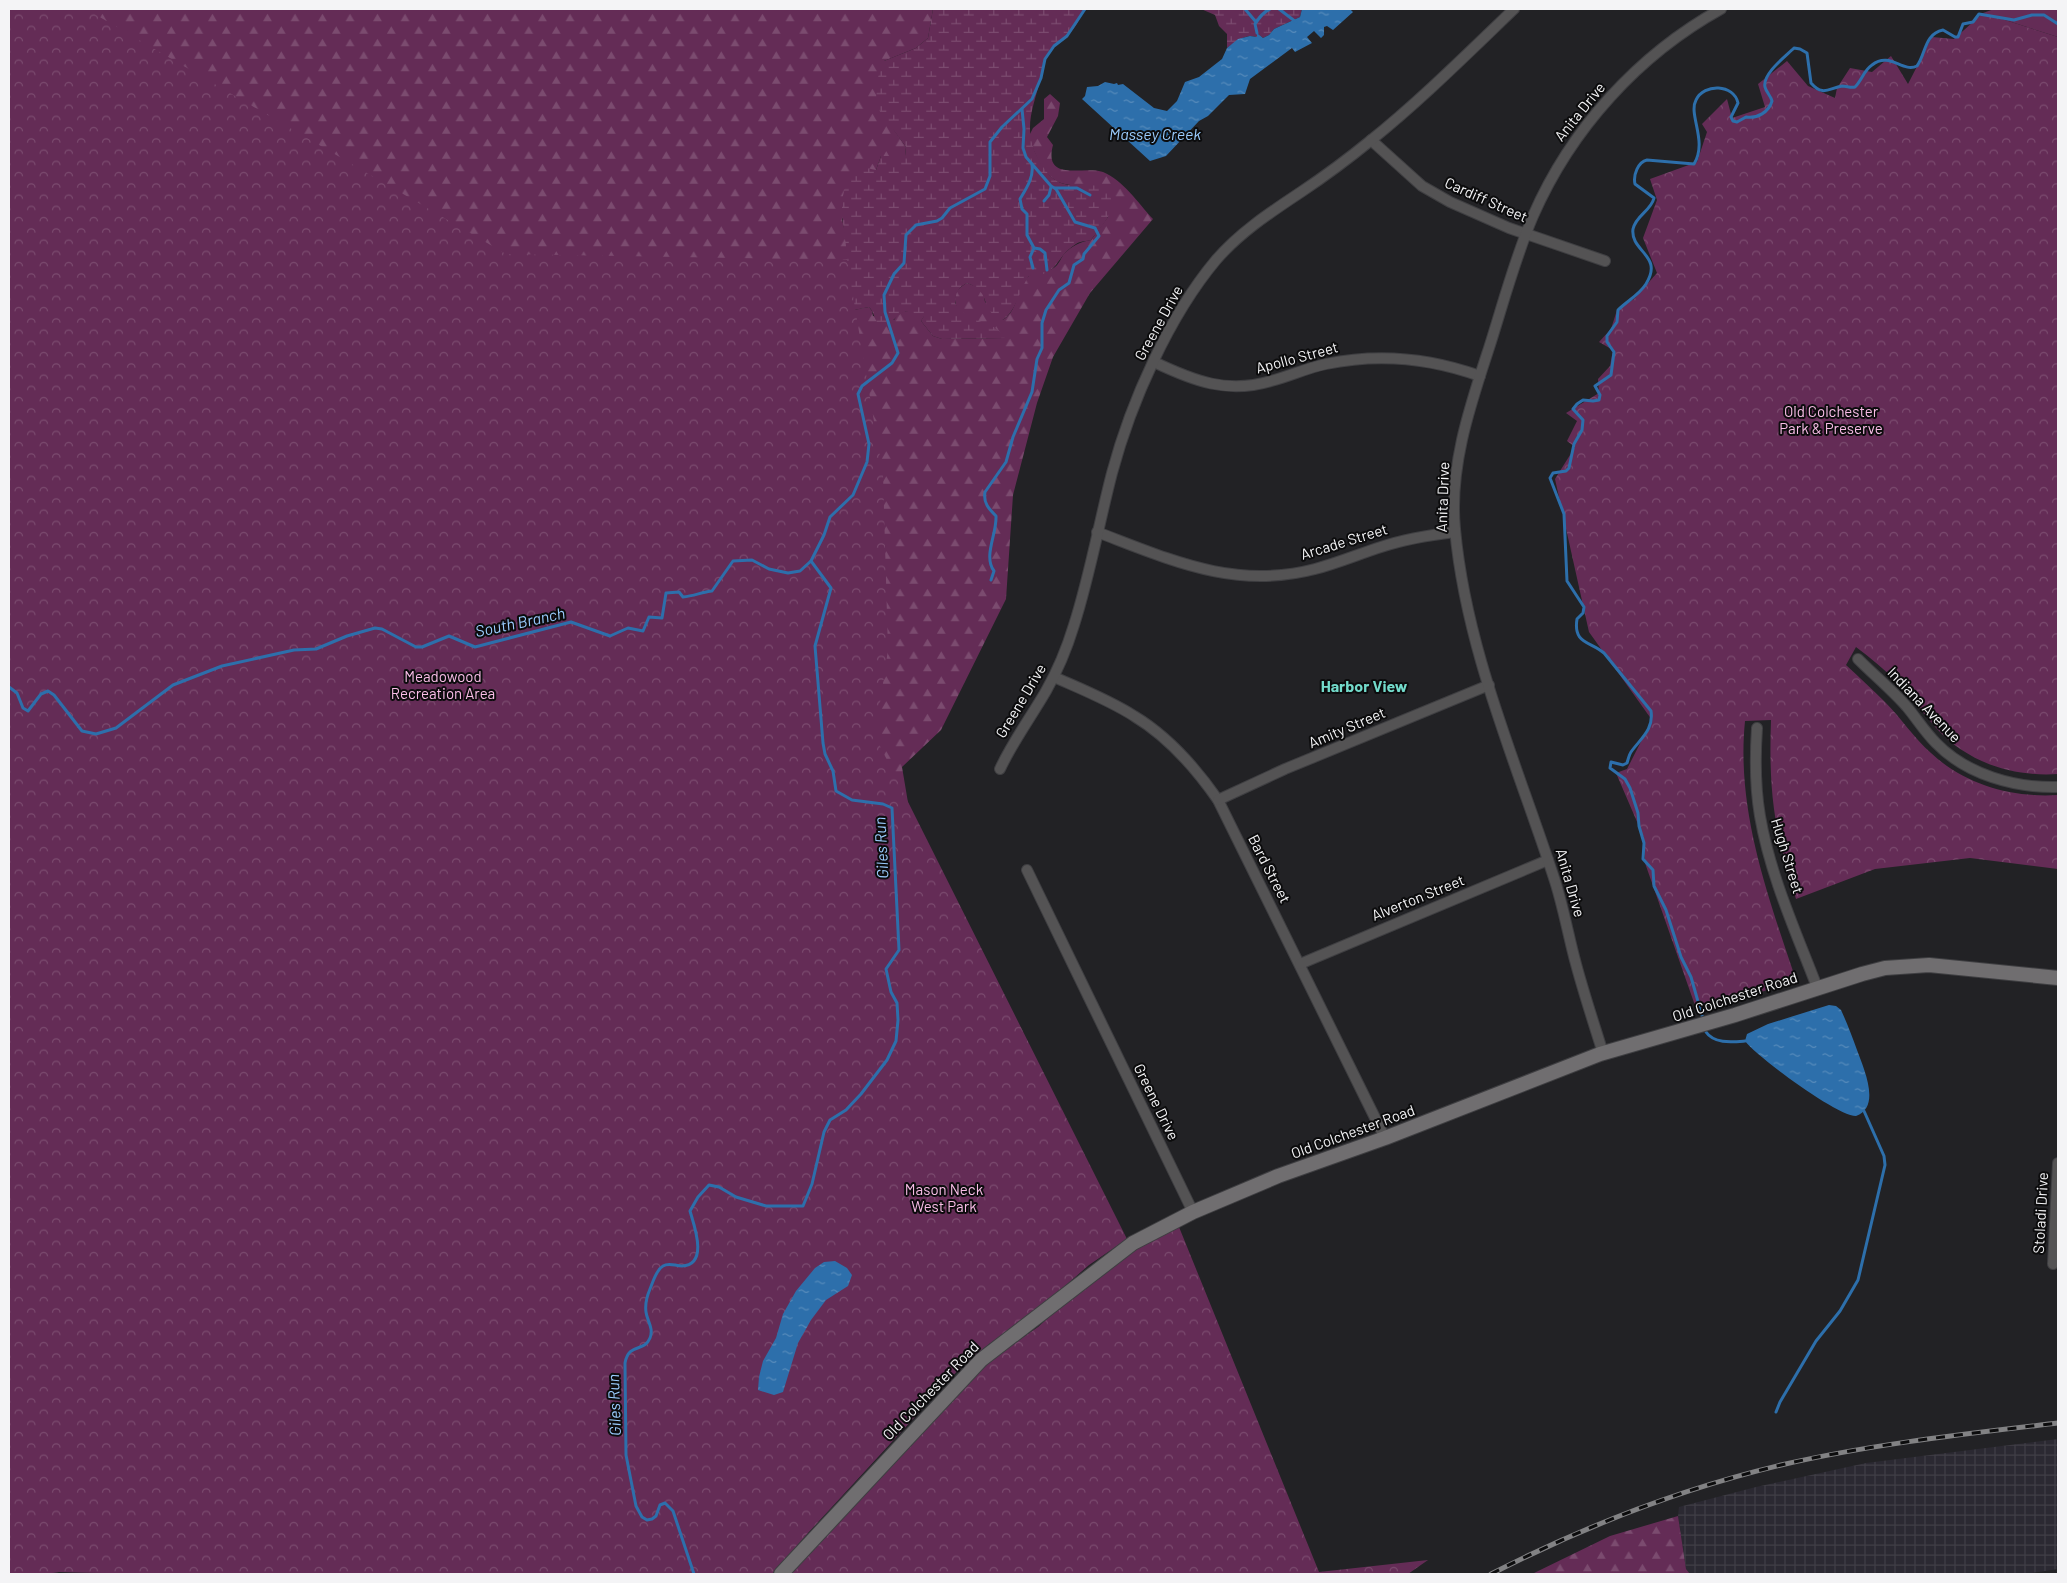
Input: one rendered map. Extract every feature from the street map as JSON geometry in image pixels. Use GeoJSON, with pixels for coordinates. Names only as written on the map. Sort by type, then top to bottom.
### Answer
{"type":"FeatureCollection","features":[{"type":"Feature","properties":{"kind":"street","name":"Greene Drive"},"geometry":{"type":"LineString","coordinates":[[1000,769],[1008,752],[1054,676],[1074,626],[1120,445],[1136,401],[1184,305],[1217,259],[1255,223],[1326,175],[1371,140],[1441,79],[1514,9]]}},
{"type":"Feature","properties":{"kind":"street","name":"Anita Drive"},"geometry":{"type":"LineString","coordinates":[[1603,1053],[1579,974],[1560,898],[1489,685],[1467,604],[1455,532],[1455,490],[1460,448],[1480,376],[1526,234],[1557,168],[1600,108],[1651,57],[1670,42],[1721,9]]}},
{"type":"Feature","properties":{"kind":"street","name":"Cardiff Street"},"geometry":{"type":"LineString","coordinates":[[1371,140],[1412,178],[1436,195],[1526,234],[1605,261]]}},
{"type":"Feature","properties":{"kind":"street","name":"Apollo Street"},"geometry":{"type":"LineString","coordinates":[[1154,362],[1181,375],[1207,384],[1226,386],[1259,385],[1325,364],[1377,358],[1428,361],[1480,376]]}},
{"type":"Feature","properties":{"kind":"street","name":"Arcade Street"},"geometry":{"type":"LineString","coordinates":[[1098,532],[1190,566],[1222,573],[1254,576],[1313,570],[1404,540],[1455,532]]}},
{"type":"Feature","properties":{"kind":"street","name":"Indiana Avenue"},"geometry":{"type":"LineString","coordinates":[[1858,659],[1902,702],[1936,742],[1959,761],[1994,778],[2011,782],[2058,787]]}},
{"type":"Feature","properties":{"kind":"street","name":"Bard Street"},"geometry":{"type":"LineString","coordinates":[[1054,676],[1119,707],[1151,728],[1171,744],[1198,772],[1218,800],[1385,1138]]}},
{"type":"Feature","properties":{"kind":"street","name":"Amity Street"},"geometry":{"type":"LineString","coordinates":[[1218,800],[1285,769],[1489,685]]}},
{"type":"Feature","properties":{"kind":"street","name":"Hugh Street"},"geometry":{"type":"LineString","coordinates":[[1757,728],[1756,781],[1763,833],[1772,867],[1817,988]]}},
{"type":"Feature","properties":{"kind":"street","name":"Alverton Street"},"geometry":{"type":"LineString","coordinates":[[1300,964],[1548,860]]}},
{"type":"Feature","properties":{"kind":"street","name":"Greene Drive"},"geometry":{"type":"LineString","coordinates":[[1027,870],[1193,1212]]}},
{"type":"Feature","properties":{"kind":"street","name":"Old Colchester Road"},"geometry":{"type":"LineString","coordinates":[[781,1574],[981,1360],[1134,1243],[1193,1212],[1278,1176],[1385,1138],[1603,1053],[1735,1015],[1862,974],[1909,965],[1947,966],[2058,978]]}},
{"type":"Feature","properties":{"kind":"street","name":"Stoladi Drive"},"geometry":{"type":"LineString","coordinates":[[2053,1264],[2058,1164]]}},
{"type":"Feature","properties":{"kind":"shaded area"},"geometry":{"type":"Polygon","coordinates":[[[2058,1439],[2058,1569],[2025,1574],[1690,1574],[1686,1569],[1678,1516],[1679,1507],[1756,1487],[1866,1463],[2058,1439]]]}},
{"type":"Feature","properties":{"kind":"green space","name":"Meadowood Recreation Area"},"geometry":{"type":"Polygon","coordinates":[[[9,9],[933,9],[928,38],[916,48],[884,61],[894,130],[906,147],[905,156],[881,156],[876,170],[842,219],[847,242],[849,311],[869,307],[873,316],[894,320],[899,313],[907,311],[925,315],[921,321],[933,336],[942,339],[1004,338],[992,327],[961,313],[956,306],[955,298],[959,289],[967,283],[977,287],[983,292],[985,302],[1003,320],[1012,310],[1022,286],[1029,276],[1055,267],[1070,248],[1091,240],[1108,217],[1076,187],[1055,180],[1044,170],[1040,163],[1029,136],[1033,128],[1044,119],[1044,99],[1050,94],[1060,103],[1058,116],[1047,137],[1053,145],[1052,157],[1054,164],[1068,170],[1095,170],[1103,172],[1124,186],[1153,219],[1090,293],[1053,357],[1037,403],[1013,495],[1006,599],[941,730],[902,767],[917,856],[161,1574],[59,1572],[9,1574],[9,9]]]}},
{"type":"Feature","properties":{"kind":"green space","name":"Meadowood Recreation Area"},"geometry":{"type":"Polygon","coordinates":[[[17,9],[86,9],[506,254],[847,260],[883,475],[888,650],[875,736],[1127,1239],[1089,1265],[1035,1312],[989,1344],[960,1368],[772,1574],[161,1574],[59,1572],[9,1574],[9,19],[17,9]]]}},
{"type":"Feature","properties":{"kind":"green space"},"geometry":{"type":"Polygon","coordinates":[[[933,9],[1085,9],[1071,31],[1050,51],[1044,61],[1030,122],[1030,132],[1036,153],[1050,176],[1067,185],[1101,187],[1110,196],[1111,208],[1103,225],[1091,240],[1079,242],[1069,249],[1052,269],[1047,272],[1029,276],[1012,311],[1003,320],[990,311],[981,292],[975,287],[967,283],[959,289],[955,303],[961,310],[974,319],[994,327],[1005,338],[942,339],[933,336],[921,321],[924,316],[913,316],[907,311],[900,314],[889,324],[881,327],[869,307],[849,311],[842,260],[847,259],[842,218],[845,188],[852,178],[866,168],[876,170],[881,156],[905,156],[906,147],[876,106],[877,80],[884,61],[916,48],[928,38],[933,9]]]}},
{"type":"Feature","properties":{"kind":"green space"},"geometry":{"type":"Polygon","coordinates":[[[1201,9],[1302,9],[1300,17],[1274,29],[1269,35],[1263,38],[1257,33],[1257,37],[1244,37],[1227,48],[1227,34],[1219,26],[1215,15],[1201,9]]]}},
{"type":"Feature","properties":{"kind":"green space"},"geometry":{"type":"Polygon","coordinates":[[[1994,9],[2058,9],[2058,37],[1983,13],[1994,9]]]}},
{"type":"Feature","properties":{"kind":"green space","name":"Old Colchester Park & Preserve"},"geometry":{"type":"Polygon","coordinates":[[[1983,13],[2058,37],[2058,774],[2025,773],[2008,770],[1977,759],[1963,751],[1937,729],[1897,682],[1856,647],[1846,665],[1885,702],[1925,747],[1944,764],[1974,781],[1990,787],[2024,794],[2058,795],[2058,869],[1970,858],[1875,869],[1796,899],[1780,843],[1774,809],[1771,720],[1745,721],[1743,755],[1745,788],[1750,820],[1765,885],[1796,980],[1698,1014],[1645,863],[1644,838],[1616,773],[1627,769],[1652,720],[1589,632],[1555,479],[1575,447],[1567,441],[1577,421],[1566,413],[1599,393],[1598,379],[1610,366],[1613,350],[1599,342],[1611,329],[1617,310],[1634,299],[1657,273],[1643,238],[1657,200],[1650,179],[1697,162],[1707,132],[1702,124],[1727,99],[1732,118],[1765,107],[1758,84],[1787,61],[1808,86],[1835,98],[1837,88],[1850,68],[1872,72],[1891,56],[1908,84],[1932,37],[1954,39],[1983,13]]]}},
{"type":"Feature","properties":{"kind":"green space"},"geometry":{"type":"Polygon","coordinates":[[[1179,1227],[1319,1572],[1428,1560],[1408,1574],[790,1574],[955,1393],[995,1357],[1038,1327],[1086,1284],[1131,1252],[1179,1227]]]}},
{"type":"Feature","properties":{"kind":"green space"},"geometry":{"type":"Polygon","coordinates":[[[1678,1516],[1686,1569],[1690,1574],[1532,1574],[1610,1536],[1678,1516]]]}},
{"type":"Feature","properties":{"kind":"water","name":"Massey Creek"},"geometry":{"type":"Polygon","coordinates":[[[1302,9],[1350,9],[1353,12],[1333,30],[1327,26],[1324,27],[1324,35],[1321,38],[1314,31],[1307,37],[1312,43],[1295,52],[1292,48],[1250,79],[1245,94],[1229,95],[1208,116],[1199,121],[1166,156],[1150,161],[1082,99],[1085,96],[1087,87],[1098,86],[1105,82],[1117,83],[1118,85],[1123,84],[1154,108],[1167,111],[1177,101],[1185,82],[1199,77],[1222,59],[1227,48],[1238,39],[1250,36],[1257,37],[1257,33],[1263,38],[1274,29],[1300,17],[1302,9]]]}},
{"type":"Feature","properties":{"kind":"water"},"geometry":{"type":"Polygon","coordinates":[[[1829,1005],[1836,1006],[1841,1010],[1866,1076],[1869,1096],[1868,1104],[1864,1111],[1856,1116],[1832,1107],[1780,1072],[1745,1041],[1747,1034],[1768,1024],[1829,1005]]]}},
{"type":"Feature","properties":{"kind":"water"},"geometry":{"type":"Polygon","coordinates":[[[835,1261],[847,1268],[852,1275],[848,1286],[826,1300],[811,1320],[798,1343],[783,1392],[774,1395],[758,1390],[763,1361],[776,1338],[783,1314],[796,1291],[815,1268],[824,1262],[835,1261]]]}},
{"type":"Feature","properties":{"kind":"waterway","name":"Giles Run"},"geometry":{"type":"LineString","coordinates":[[694,1574],[673,1511],[665,1503],[660,1505],[656,1516],[652,1519],[647,1520],[642,1517],[636,1506],[626,1455],[625,1363],[630,1352],[647,1343],[650,1338],[651,1328],[646,1309],[646,1300],[649,1292],[657,1273],[663,1266],[670,1264],[682,1266],[690,1264],[695,1259],[698,1243],[690,1211],[698,1197],[709,1185],[719,1187],[736,1197],[766,1206],[803,1206],[812,1184],[824,1132],[830,1120],[846,1110],[861,1094],[887,1060],[896,1041],[897,1003],[891,992],[886,969],[899,950],[892,808],[883,804],[852,800],[836,791],[833,771],[825,754],[823,743],[815,646],[831,588],[811,561],[824,535],[830,517],[853,495],[867,462],[869,444],[858,394],[862,386],[892,363],[898,353],[885,312],[884,295],[894,274],[904,263],[906,235],[916,225],[937,221],[950,208],[985,189],[990,176],[990,142],[1002,127],[1032,99],[1041,78],[1045,59],[1054,46],[1067,36],[1085,9]]}},
{"type":"Feature","properties":{"kind":"waterway"},"geometry":{"type":"LineString","coordinates":[[1245,9],[1256,22]]}},
{"type":"Feature","properties":{"kind":"waterway"},"geometry":{"type":"LineString","coordinates":[[1257,33],[1255,24],[1263,13],[1270,9]]}},
{"type":"Feature","properties":{"kind":"waterway"},"geometry":{"type":"LineString","coordinates":[[1279,9],[1296,22]]}},
{"type":"Feature","properties":{"kind":"waterway"},"geometry":{"type":"LineString","coordinates":[[1703,1019],[1691,977],[1681,957],[1666,910],[1654,886],[1653,870],[1643,859],[1644,843],[1639,826],[1638,813],[1630,788],[1625,779],[1610,768],[1611,762],[1623,765],[1627,763],[1631,752],[1648,729],[1651,711],[1604,653],[1580,638],[1576,627],[1577,619],[1583,613],[1584,607],[1567,581],[1564,514],[1550,478],[1553,473],[1566,471],[1569,468],[1574,444],[1582,430],[1583,420],[1573,409],[1583,400],[1599,400],[1600,395],[1595,386],[1611,375],[1614,352],[1607,342],[1607,336],[1617,322],[1618,310],[1643,288],[1650,274],[1651,266],[1649,260],[1636,243],[1633,237],[1633,229],[1637,220],[1650,206],[1654,198],[1635,184],[1636,173],[1641,163],[1647,160],[1694,164],[1699,146],[1694,106],[1700,94],[1705,91],[1718,88],[1731,92],[1738,103],[1731,117],[1733,121],[1737,122],[1746,117],[1758,116],[1765,111],[1772,101],[1765,87],[1767,77],[1775,66],[1794,48],[1807,53],[1811,83],[1823,91],[1842,86],[1855,87],[1867,70],[1878,61],[1890,61],[1906,67],[1917,66],[1932,36],[1943,30],[1958,37],[1963,24],[1973,22],[1979,14],[2014,20],[2032,15],[2044,15],[2058,24]]}},
{"type":"Feature","properties":{"kind":"waterway"},"geometry":{"type":"LineString","coordinates":[[991,580],[994,571],[991,565],[990,552],[996,516],[986,503],[985,492],[1006,462],[1013,437],[1032,392],[1037,359],[1042,348],[1042,323],[1046,310],[1059,290],[1069,283],[1074,265],[1083,259],[1084,254],[1099,236],[1095,228],[1075,222],[1056,189],[1051,186],[1026,157],[1023,148],[1022,109]]}},
{"type":"Feature","properties":{"kind":"waterway"},"geometry":{"type":"LineString","coordinates":[[1032,165],[1031,178],[1020,199],[1022,209],[1027,214],[1027,235],[1034,248],[1030,257],[1033,268]]}},
{"type":"Feature","properties":{"kind":"waterway"},"geometry":{"type":"LineString","coordinates":[[1044,201],[1049,195],[1051,187]]}},
{"type":"Feature","properties":{"kind":"waterway"},"geometry":{"type":"LineString","coordinates":[[1055,188],[1077,188],[1090,195]]}},
{"type":"Feature","properties":{"kind":"waterway"},"geometry":{"type":"LineString","coordinates":[[1034,248],[1040,249],[1045,253],[1047,270]]}},
{"type":"Feature","properties":{"kind":"waterway","name":"South Branch"},"geometry":{"type":"LineString","coordinates":[[9,687],[17,693],[23,708],[28,711],[41,694],[48,691],[54,695],[82,731],[96,734],[116,728],[173,685],[222,666],[294,650],[316,649],[347,636],[375,628],[382,629],[416,647],[422,647],[449,636],[475,647],[571,622],[610,636],[628,628],[643,631],[649,617],[662,618],[666,593],[679,592],[683,597],[712,591],[733,561],[752,560],[769,569],[788,573],[800,571],[811,561]]}},
{"type":"Feature","properties":{"kind":"waterway"},"geometry":{"type":"LineString","coordinates":[[1706,1032],[1709,1036],[1718,1040],[1729,1042],[1745,1041]]}},
{"type":"Feature","properties":{"kind":"waterway"},"geometry":{"type":"LineString","coordinates":[[1776,1412],[1816,1341],[1840,1311],[1858,1280],[1885,1165],[1884,1156],[1864,1111]]}},
{"type":"Feature","properties":{"kind":"railway"},"geometry":{"type":"LineString","coordinates":[[1491,1574],[1597,1525],[1669,1498],[1743,1475],[1781,1465],[1884,1445],[2058,1423]]}},
{"type":"Feature","properties":{"kind":"district","name":"Harbor View"},"geometry":{"type":"Point","coordinates":[1364,686]}},
{"type":"Feature","properties":{"kind":"park label","name":"Mason Neck West Park"},"geometry":{"type":"Point","coordinates":[944,1198]}}]}
